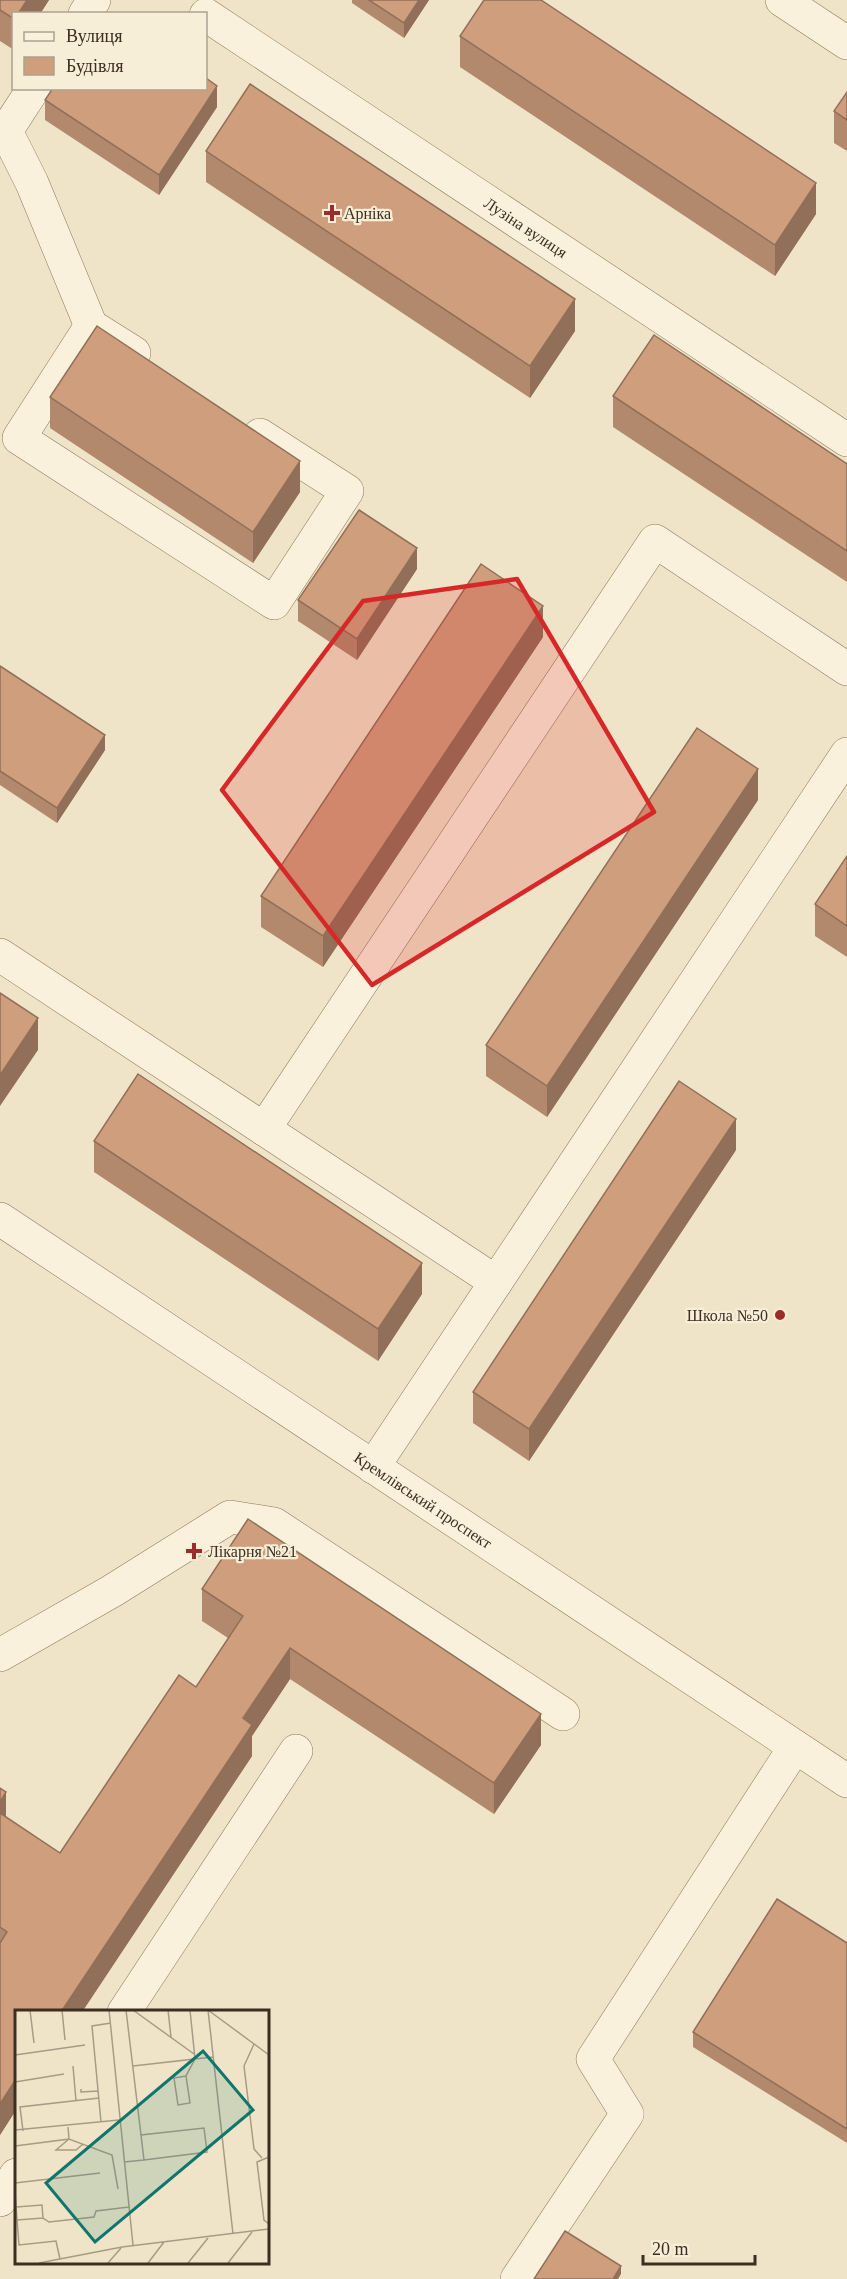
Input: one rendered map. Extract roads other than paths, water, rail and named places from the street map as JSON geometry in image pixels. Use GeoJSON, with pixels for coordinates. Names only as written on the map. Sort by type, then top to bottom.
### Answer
{"type":"FeatureCollection","features":[{"type":"Feature","properties":{"kind":"street","name":"Лузіна вулиця"},"geometry":{"type":"LineString","coordinates":[[183,0],[202,12]]}},
{"type":"Feature","properties":{"kind":"street"},"geometry":{"type":"LineString","coordinates":[[782,0],[847,43]]}},
{"type":"Feature","properties":{"kind":"street","name":"Лузіна вулиця"},"geometry":{"type":"LineString","coordinates":[[207,15],[847,440]]}},
{"type":"Feature","properties":{"kind":"street"},"geometry":{"type":"LineString","coordinates":[[33,90],[2,132],[32,183],[91,326],[160,370]]}},
{"type":"Feature","properties":{"kind":"street"},"geometry":{"type":"LineString","coordinates":[[91,326],[19,438],[274,603],[347,491],[239,421]]}},
{"type":"Feature","properties":{"kind":"street"},"geometry":{"type":"LineString","coordinates":[[264,1129],[655,541],[847,669]]}},
{"type":"Feature","properties":{"kind":"street"},"geometry":{"type":"LineString","coordinates":[[373,1467],[847,754]]}},
{"type":"Feature","properties":{"kind":"street"},"geometry":{"type":"LineString","coordinates":[[0,955],[496,1282]]}},
{"type":"Feature","properties":{"kind":"street","name":"Кремлівський проспект"},"geometry":{"type":"LineString","coordinates":[[0,1219],[847,1781]]}},
{"type":"Feature","properties":{"kind":"street"},"geometry":{"type":"LineString","coordinates":[[0,1654],[112,1591],[230,1517],[274,1524],[563,1714]]}},
{"type":"Feature","properties":{"kind":"street"},"geometry":{"type":"LineString","coordinates":[[517,2279],[627,2114],[593,2059],[795,1747]]}},
{"type":"Feature","properties":{"kind":"street"},"geometry":{"type":"LineString","coordinates":[[125,2010],[296,1751]]}},
{"type":"Feature","properties":{"kind":"street"},"geometry":{"type":"LineString","coordinates":[[0,2200],[15,2177]]}},
{"type":"Feature","properties":{"kind":"place","name":"Арніка"},"geometry":{"type":"Point","coordinates":[332,213]}},
{"type":"Feature","properties":{"kind":"place","name":"Школа №50"},"geometry":{"type":"Point","coordinates":[780,1315]}},
{"type":"Feature","properties":{"kind":"place","name":"Лікарня №21"},"geometry":{"type":"Point","coordinates":[194,1551]}}]}
